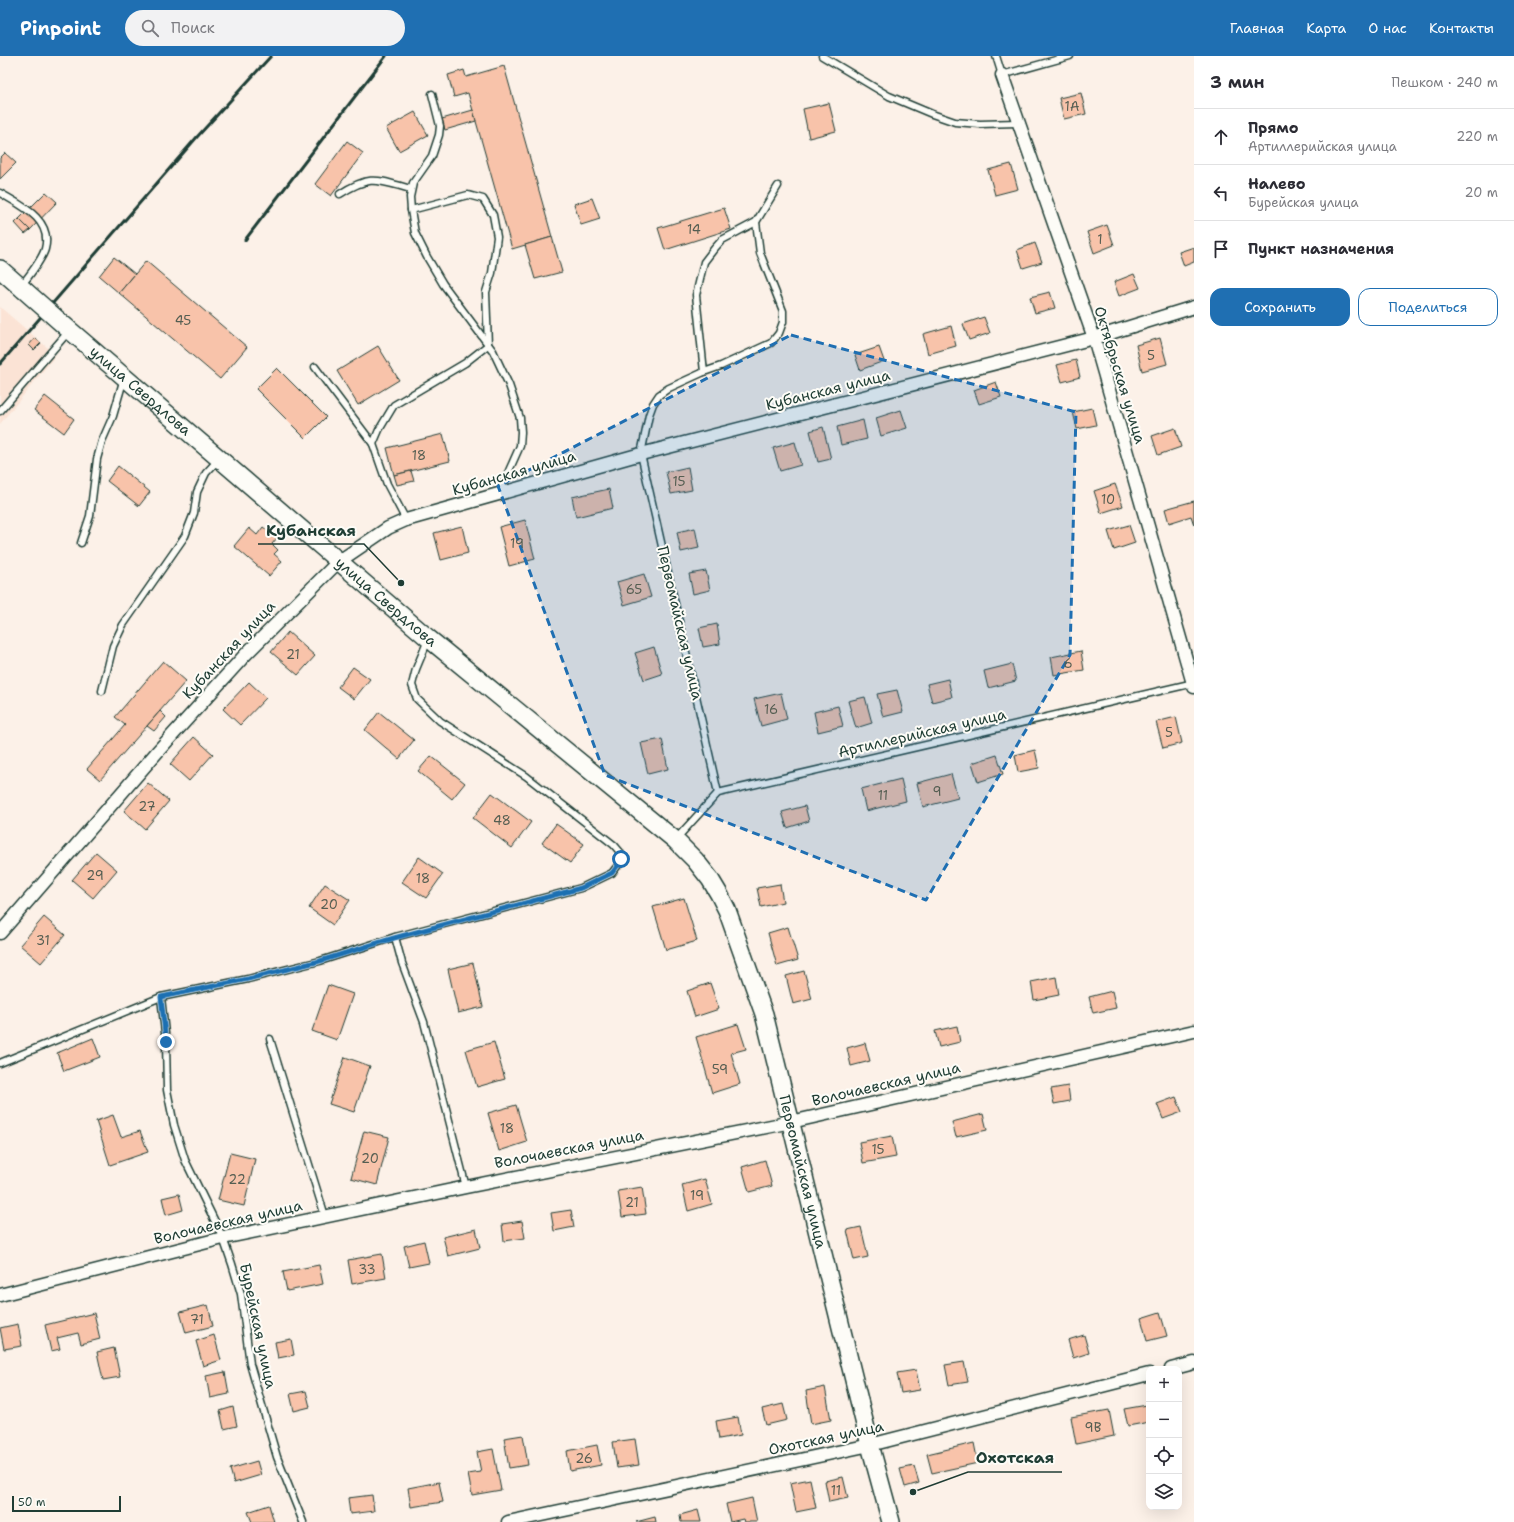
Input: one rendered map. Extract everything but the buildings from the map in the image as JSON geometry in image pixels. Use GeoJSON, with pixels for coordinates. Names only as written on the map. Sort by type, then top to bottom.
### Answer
{"type":"FeatureCollection","features":[{"type":"Feature","properties":{"kind":"main road"},"geometry":{"type":"LineString","coordinates":[[0,269],[22,288]]}},
{"type":"Feature","properties":{"kind":"main road","name":"улица Свердлова"},"geometry":{"type":"LineString","coordinates":[[22,288],[221,458],[338,562],[428,638],[675,840]]}},
{"type":"Feature","properties":{"kind":"main road","name":"Первомайская улица"},"geometry":{"type":"LineString","coordinates":[[675,840],[695,860],[710,879],[727,910],[764,1014],[870,1445],[891,1522]]}},
{"type":"Feature","properties":{"kind":"street","name":"Октябрьская улица"},"geometry":{"type":"LineString","coordinates":[[1002,75],[1094,338],[1194,685]]}},
{"type":"Feature","properties":{"kind":"street","name":"Кубанская улица"},"geometry":{"type":"LineString","coordinates":[[0,933],[158,751],[246,654],[338,562],[388,528],[406,520],[641,454],[1094,338],[1194,307]]}},
{"type":"Feature","properties":{"kind":"street","name":"Волочаевская улица"},"geometry":{"type":"LineString","coordinates":[[0,1295],[223,1238],[466,1187],[791,1122],[1194,1031]]}},
{"type":"Feature","properties":{"kind":"street"},"geometry":{"type":"LineString","coordinates":[[1182,1366],[1194,1363]]}},
{"type":"Feature","properties":{"kind":"street","name":"Охотская улица"},"geometry":{"type":"LineString","coordinates":[[508,1522],[870,1445],[1146,1375]]}},
{"type":"Feature","properties":{"kind":"lane"},"geometry":{"type":"LineString","coordinates":[[822,56],[889,96],[955,122],[980,124],[1018,123]]}},
{"type":"Feature","properties":{"kind":"lane"},"geometry":{"type":"LineString","coordinates":[[996,56],[1002,75],[1070,56]]}},
{"type":"Feature","properties":{"kind":"lane"},"geometry":{"type":"LineString","coordinates":[[432,94],[440,126],[440,136],[432,156],[413,183],[410,197],[411,210],[416,233],[427,257],[443,284],[492,351],[509,385],[520,418],[520,446],[498,495]]}},
{"type":"Feature","properties":{"kind":"lane"},"geometry":{"type":"LineString","coordinates":[[340,194],[354,185],[371,180],[411,189]]}},
{"type":"Feature","properties":{"kind":"lane"},"geometry":{"type":"LineString","coordinates":[[704,372],[696,295],[704,262],[722,240],[756,222],[778,186]]}},
{"type":"Feature","properties":{"kind":"lane"},"geometry":{"type":"LineString","coordinates":[[0,193],[28,209],[34,214],[43,227],[45,249],[22,288]]}},
{"type":"Feature","properties":{"kind":"lane"},"geometry":{"type":"LineString","coordinates":[[411,210],[468,195],[483,199],[493,215],[496,237],[492,273],[486,292],[488,345]]}},
{"type":"Feature","properties":{"kind":"lane"},"geometry":{"type":"LineString","coordinates":[[641,454],[649,415],[653,404],[659,395],[669,388],[771,343],[779,333],[783,322],[783,311],[760,253],[756,222]]}},
{"type":"Feature","properties":{"kind":"lane"},"geometry":{"type":"LineString","coordinates":[[0,411],[68,328]]}},
{"type":"Feature","properties":{"kind":"lane"},"geometry":{"type":"LineString","coordinates":[[373,444],[394,405],[465,363],[488,345]]}},
{"type":"Feature","properties":{"kind":"lane"},"geometry":{"type":"LineString","coordinates":[[315,367],[373,444],[387,484],[406,520]]}},
{"type":"Feature","properties":{"kind":"lane"},"geometry":{"type":"LineString","coordinates":[[82,543],[90,516],[97,459],[102,441],[113,416],[125,377]]}},
{"type":"Feature","properties":{"kind":"lane","name":"Первомайская улица"},"geometry":{"type":"LineString","coordinates":[[641,454],[718,793]]}},
{"type":"Feature","properties":{"kind":"lane"},"geometry":{"type":"LineString","coordinates":[[102,691],[113,646],[123,625],[185,536],[194,513],[200,486],[206,473],[221,458]]}},
{"type":"Feature","properties":{"kind":"lane"},"geometry":{"type":"LineString","coordinates":[[0,1063],[161,997],[212,987],[320,961],[394,938],[581,888],[612,873],[621,859],[620,852],[614,845],[526,776],[440,721],[417,699],[412,685],[416,669],[428,638]]}},
{"type":"Feature","properties":{"kind":"lane","name":"Артиллерийская улица"},"geometry":{"type":"LineString","coordinates":[[718,793],[1194,685]]}},
{"type":"Feature","properties":{"kind":"lane"},"geometry":{"type":"LineString","coordinates":[[675,840],[718,793]]}},
{"type":"Feature","properties":{"kind":"lane"},"geometry":{"type":"LineString","coordinates":[[394,938],[424,1022],[466,1187]]}},
{"type":"Feature","properties":{"kind":"lane","name":"Бурейская улица"},"geometry":{"type":"LineString","coordinates":[[161,997],[166,1042],[167,1090],[174,1126],[185,1160],[223,1238],[241,1294],[250,1364],[277,1457],[303,1522]]}},
{"type":"Feature","properties":{"kind":"lane"},"geometry":{"type":"LineString","coordinates":[[270,1039],[325,1216]]}},
{"type":"Feature","properties":{"kind":"highlighted area"},"geometry":{"type":"Polygon","coordinates":[[[791,335],[1076,412],[1070,655],[926,900],[605,775],[498,486],[791,335]]]}},
{"type":"Feature","properties":{"kind":"shaded area"},"geometry":{"type":"Polygon","coordinates":[[[0,307],[56,355],[0,424],[0,307]]]}},
{"type":"Feature","properties":{"kind":"railway"},"geometry":{"type":"LineString","coordinates":[[0,364],[197,137],[271,56]]}},
{"type":"Feature","properties":{"kind":"railway"},"geometry":{"type":"LineString","coordinates":[[245,240],[386,56]]}},
{"type":"Feature","properties":{"kind":"place","name":"Кубанская"},"geometry":{"type":"Point","coordinates":[401,583]}},
{"type":"Feature","properties":{"kind":"place","name":"Охотская"},"geometry":{"type":"Point","coordinates":[913,1492]}},
{"type":"Feature","properties":{"kind":"route"},"geometry":{"type":"LineString","coordinates":[[166,1042],[161,997],[205,989],[320,961],[394,938],[581,888],[612,873],[621,859]]}}]}
